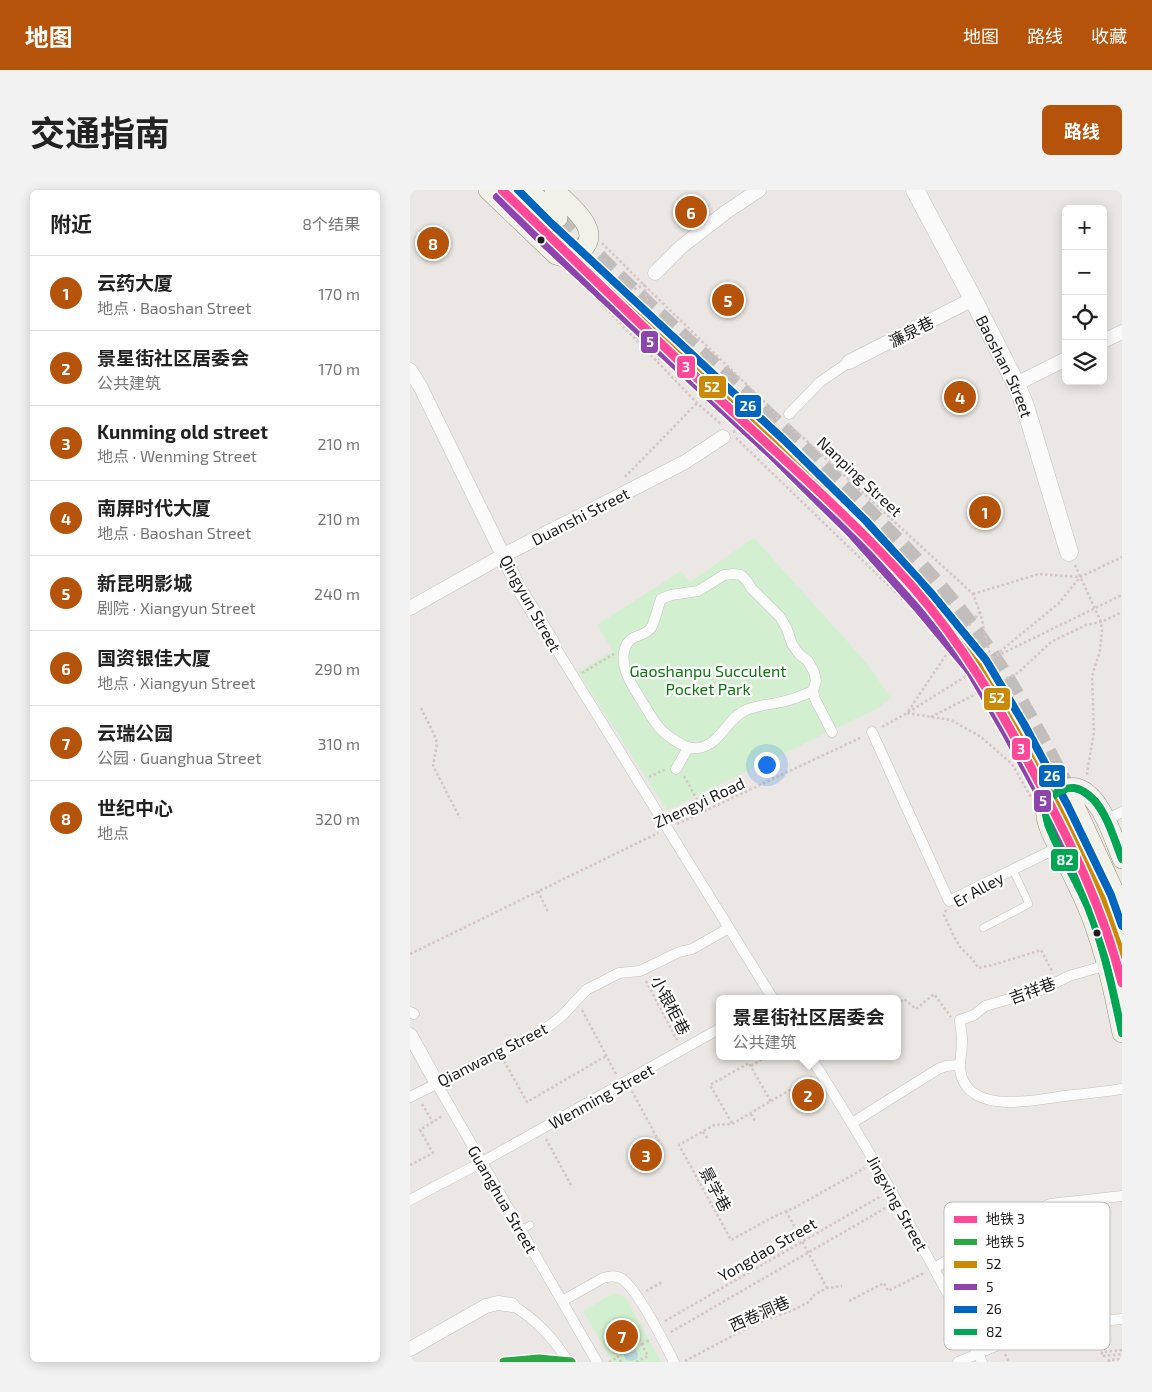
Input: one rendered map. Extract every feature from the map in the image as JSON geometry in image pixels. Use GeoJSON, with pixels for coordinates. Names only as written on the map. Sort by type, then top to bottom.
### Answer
{"type":"FeatureCollection","features":[{"type":"Feature","properties":{"kind":"main road"},"geometry":{"type":"LineString","coordinates":[[488,190],[556,255],[563,257],[574,255],[581,251],[590,236],[582,218],[554,190]]}},
{"type":"Feature","properties":{"kind":"main road"},"geometry":{"type":"LineString","coordinates":[[504,190],[551,224],[529,190]]}},
{"type":"Feature","properties":{"kind":"main road"},"geometry":{"type":"LineString","coordinates":[[1114,960],[1097,932],[1080,890],[1049,828],[1045,817],[1045,808],[1049,799],[1070,800],[1114,816],[1122,859]]}},
{"type":"Feature","properties":{"kind":"main road"},"geometry":{"type":"LineString","coordinates":[[1070,800],[1115,893],[1122,913]]}},
{"type":"Feature","properties":{"kind":"main road"},"geometry":{"type":"LineString","coordinates":[[1070,800],[1102,899],[1114,960],[1122,1033]]}},
{"type":"Feature","properties":{"kind":"street"},"geometry":{"type":"LineString","coordinates":[[656,273],[682,246],[726,212],[759,190]]}},
{"type":"Feature","properties":{"kind":"street","name":"Baoshan Street"},"geometry":{"type":"LineString","coordinates":[[915,190],[1016,384],[1025,406],[1069,552]]}},
{"type":"Feature","properties":{"kind":"street","name":"濂泉巷"},"geometry":{"type":"LineString","coordinates":[[849,362],[973,299]]}},
{"type":"Feature","properties":{"kind":"street"},"geometry":{"type":"LineString","coordinates":[[1105,340],[1122,332]]}},
{"type":"Feature","properties":{"kind":"street"},"geometry":{"type":"LineString","coordinates":[[1016,384],[1062,361]]}},
{"type":"Feature","properties":{"kind":"street"},"geometry":{"type":"LineString","coordinates":[[784,416],[820,382],[849,362]]}},
{"type":"Feature","properties":{"kind":"street","name":"Qingyun Street"},"geometry":{"type":"LineString","coordinates":[[410,370],[415,391],[504,555],[520,590],[667,829]]}},
{"type":"Feature","properties":{"kind":"street","name":"Duanshi Street"},"geometry":{"type":"LineString","coordinates":[[410,608],[504,555],[685,462],[726,432]]}},
{"type":"Feature","properties":{"kind":"street"},"geometry":{"type":"LineString","coordinates":[[813,691],[783,702],[746,710],[731,720],[713,741],[699,748],[688,748],[658,727],[627,674],[623,662],[624,651],[632,638],[647,632],[651,628],[661,599],[671,595],[698,591],[724,574],[741,576],[780,617],[787,629],[792,644],[799,654],[808,661],[816,680],[813,691],[815,699],[832,732]]}},
{"type":"Feature","properties":{"kind":"street"},"geometry":{"type":"LineString","coordinates":[[872,732],[949,901]]}},
{"type":"Feature","properties":{"kind":"street"},"geometry":{"type":"LineString","coordinates":[[676,768],[688,748]]}},
{"type":"Feature","properties":{"kind":"street"},"geometry":{"type":"LineString","coordinates":[[667,829],[771,995]]}},
{"type":"Feature","properties":{"kind":"street","name":"Er Alley"},"geometry":{"type":"LineString","coordinates":[[949,901],[1059,848]]}},
{"type":"Feature","properties":{"kind":"street","name":"Qianwang Street"},"geometry":{"type":"LineString","coordinates":[[413,1096],[434,1073],[499,1052],[541,1032],[562,1016],[586,990],[619,973],[640,970],[679,952],[692,949],[729,928]]}},
{"type":"Feature","properties":{"kind":"street","name":"吉祥巷"},"geometry":{"type":"LineString","coordinates":[[960,1020],[974,1015],[985,1006],[1041,990],[1069,976],[1114,960]]}},
{"type":"Feature","properties":{"kind":"street"},"geometry":{"type":"LineString","coordinates":[[960,1020],[962,1040],[959,1065],[966,1084],[973,1093],[996,1101],[1016,1102],[1122,1090]]}},
{"type":"Feature","properties":{"kind":"street","name":"Wenming Street"},"geometry":{"type":"LineString","coordinates":[[410,1200],[482,1162],[716,1031]]}},
{"type":"Feature","properties":{"kind":"street","name":"Guanghua Street"},"geometry":{"type":"LineString","coordinates":[[410,1035],[434,1073],[452,1110],[482,1162],[526,1227],[562,1301],[597,1362]]}},
{"type":"Feature","properties":{"kind":"street","name":"Jingxing Street"},"geometry":{"type":"LineString","coordinates":[[812,1060],[875,1162],[944,1288]]}},
{"type":"Feature","properties":{"kind":"street"},"geometry":{"type":"LineString","coordinates":[[852,1123],[938,1069],[959,1065]]}},
{"type":"Feature","properties":{"kind":"street"},"geometry":{"type":"LineString","coordinates":[[1068,1202],[1122,1196]]}},
{"type":"Feature","properties":{"kind":"street"},"geometry":{"type":"LineString","coordinates":[[934,1268],[944,1262]]}},
{"type":"Feature","properties":{"kind":"street"},"geometry":{"type":"LineString","coordinates":[[562,1301],[603,1278],[616,1276],[623,1279],[636,1296],[674,1362]]}},
{"type":"Feature","properties":{"kind":"street"},"geometry":{"type":"LineString","coordinates":[[410,1349],[486,1306],[498,1303],[512,1305],[523,1312],[558,1346],[568,1362]]}},
{"type":"Feature","properties":{"kind":"street"},"geometry":{"type":"LineString","coordinates":[[958,1362],[980,1358],[992,1350]]}},
{"type":"Feature","properties":{"kind":"lane"},"geometry":{"type":"LineString","coordinates":[[983,928],[1029,904],[1013,870]]}},
{"type":"Feature","properties":{"kind":"path","name":"Nanping Street"},"geometry":{"type":"LineString","coordinates":[[600,240],[644,285],[973,594],[980,612],[991,659],[1048,775],[1070,800]]}},
{"type":"Feature","properties":{"kind":"path"},"geometry":{"type":"LineString","coordinates":[[556,255],[726,432],[976,670]]}},
{"type":"Feature","properties":{"kind":"path"},"geometry":{"type":"LineString","coordinates":[[602,303],[644,285],[660,364]]}},
{"type":"Feature","properties":{"kind":"path"},"geometry":{"type":"LineString","coordinates":[[619,483],[697,403]]}},
{"type":"Feature","properties":{"kind":"path"},"geometry":{"type":"LineString","coordinates":[[726,432],[784,416]]}},
{"type":"Feature","properties":{"kind":"path"},"geometry":{"type":"LineString","coordinates":[[1069,552],[1101,622],[1102,630],[1100,651],[1092,676],[1094,732],[1087,773],[1070,800]]}},
{"type":"Feature","properties":{"kind":"path"},"geometry":{"type":"LineString","coordinates":[[991,659],[1059,603],[1080,577],[1122,557]]}},
{"type":"Feature","properties":{"kind":"path"},"geometry":{"type":"LineString","coordinates":[[973,594],[1038,574],[1080,577]]}},
{"type":"Feature","properties":{"kind":"path"},"geometry":{"type":"LineString","coordinates":[[991,659],[1122,595]]}},
{"type":"Feature","properties":{"kind":"path"},"geometry":{"type":"LineString","coordinates":[[980,612],[952,646],[907,713],[950,720],[981,737],[1012,764],[1035,804]]}},
{"type":"Feature","properties":{"kind":"path"},"geometry":{"type":"LineString","coordinates":[[931,717],[1019,672],[1050,642],[1086,625],[1101,622],[1122,612]]}},
{"type":"Feature","properties":{"kind":"path"},"geometry":{"type":"LineString","coordinates":[[574,678],[613,654],[624,651]]}},
{"type":"Feature","properties":{"kind":"path","name":"Zhengyi Road"},"geometry":{"type":"LineString","coordinates":[[410,954],[872,732],[907,713],[991,659]]}},
{"type":"Feature","properties":{"kind":"path"},"geometry":{"type":"LineString","coordinates":[[421,708],[437,743],[433,766],[460,818]]}},
{"type":"Feature","properties":{"kind":"path"},"geometry":{"type":"LineString","coordinates":[[639,782],[664,770],[676,768],[684,776],[704,812]]}},
{"type":"Feature","properties":{"kind":"path"},"geometry":{"type":"LineString","coordinates":[[538,891],[548,912]]}},
{"type":"Feature","properties":{"kind":"path","name":"Er Alley"},"geometry":{"type":"LineString","coordinates":[[949,901],[944,915],[962,950],[975,961],[978,968],[1041,950],[1057,982]]}},
{"type":"Feature","properties":{"kind":"path","name":"小银柜巷"},"geometry":{"type":"LineString","coordinates":[[640,970],[682,1050]]}},
{"type":"Feature","properties":{"kind":"path"},"geometry":{"type":"LineString","coordinates":[[901,1002],[904,999],[916,1009],[934,994],[952,1017],[960,1020]]}},
{"type":"Feature","properties":{"kind":"path"},"geometry":{"type":"LineString","coordinates":[[577,1000],[606,1056],[663,1149]]}},
{"type":"Feature","properties":{"kind":"path"},"geometry":{"type":"LineString","coordinates":[[499,1052],[527,1102],[606,1056]]}},
{"type":"Feature","properties":{"kind":"path"},"geometry":{"type":"LineString","coordinates":[[751,1066],[761,1060]]}},
{"type":"Feature","properties":{"kind":"path"},"geometry":{"type":"LineString","coordinates":[[732,1124],[710,1085],[749,1063],[771,1102]]}},
{"type":"Feature","properties":{"kind":"path","name":"景学巷"},"geometry":{"type":"LineString","coordinates":[[820,1072],[732,1124],[714,1125],[679,1144],[730,1240],[875,1162]]}},
{"type":"Feature","properties":{"kind":"path"},"geometry":{"type":"LineString","coordinates":[[792,1089],[798,1098]]}},
{"type":"Feature","properties":{"kind":"path"},"geometry":{"type":"LineString","coordinates":[[413,1096],[433,1122]]}},
{"type":"Feature","properties":{"kind":"path"},"geometry":{"type":"LineString","coordinates":[[410,1165],[433,1153],[420,1130],[452,1110]]}},
{"type":"Feature","properties":{"kind":"path"},"geometry":{"type":"LineString","coordinates":[[751,1113],[755,1121]]}},
{"type":"Feature","properties":{"kind":"path"},"geometry":{"type":"LineString","coordinates":[[541,1129],[571,1185]]}},
{"type":"Feature","properties":{"kind":"path"},"geometry":{"type":"LineString","coordinates":[[703,1131],[708,1139]]}},
{"type":"Feature","properties":{"kind":"path","name":"Yongdao Street"},"geometry":{"type":"LineString","coordinates":[[654,1326],[891,1190]]}},
{"type":"Feature","properties":{"kind":"path","name":"Yongdao Street"},"geometry":{"type":"LineString","coordinates":[[661,1337],[897,1202]]}},
{"type":"Feature","properties":{"kind":"path"},"geometry":{"type":"LineString","coordinates":[[786,1211],[827,1288]]}},
{"type":"Feature","properties":{"kind":"path"},"geometry":{"type":"LineString","coordinates":[[850,1301],[884,1283],[888,1291],[934,1268]]}},
{"type":"Feature","properties":{"kind":"path"},"geometry":{"type":"LineString","coordinates":[[636,1296],[662,1282]]}},
{"type":"Feature","properties":{"kind":"path","name":"西卷洞巷"},"geometry":{"type":"LineString","coordinates":[[683,1362],[753,1324],[809,1302],[814,1295],[827,1288],[842,1286]]}},
{"type":"Feature","properties":{"kind":"path"},"geometry":{"type":"LineString","coordinates":[[621,1362],[611,1345],[635,1332],[648,1356],[636,1362]]}},
{"type":"Feature","properties":{"kind":"path"},"geometry":{"type":"LineString","coordinates":[[1122,1350],[1102,1352],[1102,1356],[1122,1354]]}},
{"type":"Feature","properties":{"kind":"path"},"geometry":{"type":"LineString","coordinates":[[609,1362],[618,1357]]}},
{"type":"Feature","properties":{"kind":"path"},"geometry":{"type":"LineString","coordinates":[[1109,1362],[1109,1360],[1122,1359]]}},
{"type":"Feature","properties":{"kind":"green space","name":"Gaoshanpu Succulent Pocket Park"},"geometry":{"type":"Polygon","coordinates":[[[754,538],[865,661],[891,698],[878,708],[667,810],[578,672],[613,651],[597,625],[681,571],[690,582],[754,538]]]}},
{"type":"Feature","properties":{"kind":"green space"},"geometry":{"type":"Polygon","coordinates":[[[614,1293],[626,1298],[661,1362],[613,1362],[583,1311],[614,1293]]]}},
{"type":"Feature","properties":{"kind":"water"},"geometry":{"type":"Polygon","coordinates":[[[640,304],[648,308],[652,316],[648,324],[640,328],[632,324],[628,316],[632,308],[640,304]]]}},
{"type":"Feature","properties":{"kind":"water"},"geometry":{"type":"Polygon","coordinates":[[[628,1340],[632,1343],[638,1354],[637,1359],[632,1361],[626,1360],[621,1349],[622,1343],[628,1340]]]}},
{"type":"Feature","properties":{"kind":"tunnel"},"geometry":{"type":"LineString","coordinates":[[558,218],[625,285],[805,451],[887,532],[941,590],[974,632],[1002,673],[1073,802]]}},
{"type":"Feature","properties":{"kind":"tunnel"},"geometry":{"type":"LineString","coordinates":[[544,230],[777,447],[859,528],[925,601],[978,666],[1059,810]]}},
{"type":"Feature","properties":{"kind":"metro line","name":"3"},"geometry":{"type":"LineString","coordinates":[[502,190],[686,368],[840,511],[889,561],[930,608],[964,653],[994,701],[1048,800],[1096,902],[1122,983]]}},
{"type":"Feature","properties":{"kind":"metro line","name":"5"},"geometry":{"type":"LineString","coordinates":[[504,1362],[539,1359],[571,1362]]}},
{"type":"Feature","properties":{"kind":"transit line","name":"52"},"geometry":{"type":"LineString","coordinates":[[504,190],[544,230],[777,447],[859,528],[925,601],[978,666],[1059,810],[1102,899],[1122,956]]}},
{"type":"Feature","properties":{"kind":"transit line","name":"26"},"geometry":{"type":"LineString","coordinates":[[518,190],[784,440],[866,521],[932,594],[986,660],[1024,724],[1068,806],[1111,895],[1122,926]]}},
{"type":"Feature","properties":{"kind":"transit line","name":"5"},"geometry":{"type":"LineString","coordinates":[[497,197],[537,237],[770,454],[852,535],[917,608],[970,672],[1050,815],[1093,903],[1113,959]]}},
{"type":"Feature","properties":{"kind":"transit line","name":"82"},"geometry":{"type":"LineString","coordinates":[[1122,859],[1107,820],[1099,806],[1090,796],[1074,788],[1065,789],[1053,796],[1046,809],[1048,824],[1094,922],[1108,969],[1122,1033]]}},
{"type":"Feature","properties":{"kind":"place","name":"国资银佳大厦"},"geometry":{"type":"Point","coordinates":[691,212]}},
{"type":"Feature","properties":{"kind":"place","name":"世纪中心"},"geometry":{"type":"Point","coordinates":[433,243]}},
{"type":"Feature","properties":{"kind":"place","name":"新昆明影城"},"geometry":{"type":"Point","coordinates":[728,300]}},
{"type":"Feature","properties":{"kind":"place","name":"南屏时代大厦"},"geometry":{"type":"Point","coordinates":[960,397]}},
{"type":"Feature","properties":{"kind":"place","name":"云药大厦"},"geometry":{"type":"Point","coordinates":[985,512]}},
{"type":"Feature","properties":{"kind":"place","name":"景星街社区居委会"},"geometry":{"type":"Point","coordinates":[808,1095]}},
{"type":"Feature","properties":{"kind":"place","name":"Kunming old street"},"geometry":{"type":"Point","coordinates":[646,1155]}},
{"type":"Feature","properties":{"kind":"place","name":"云瑞公园"},"geometry":{"type":"Point","coordinates":[622,1336]}}]}
